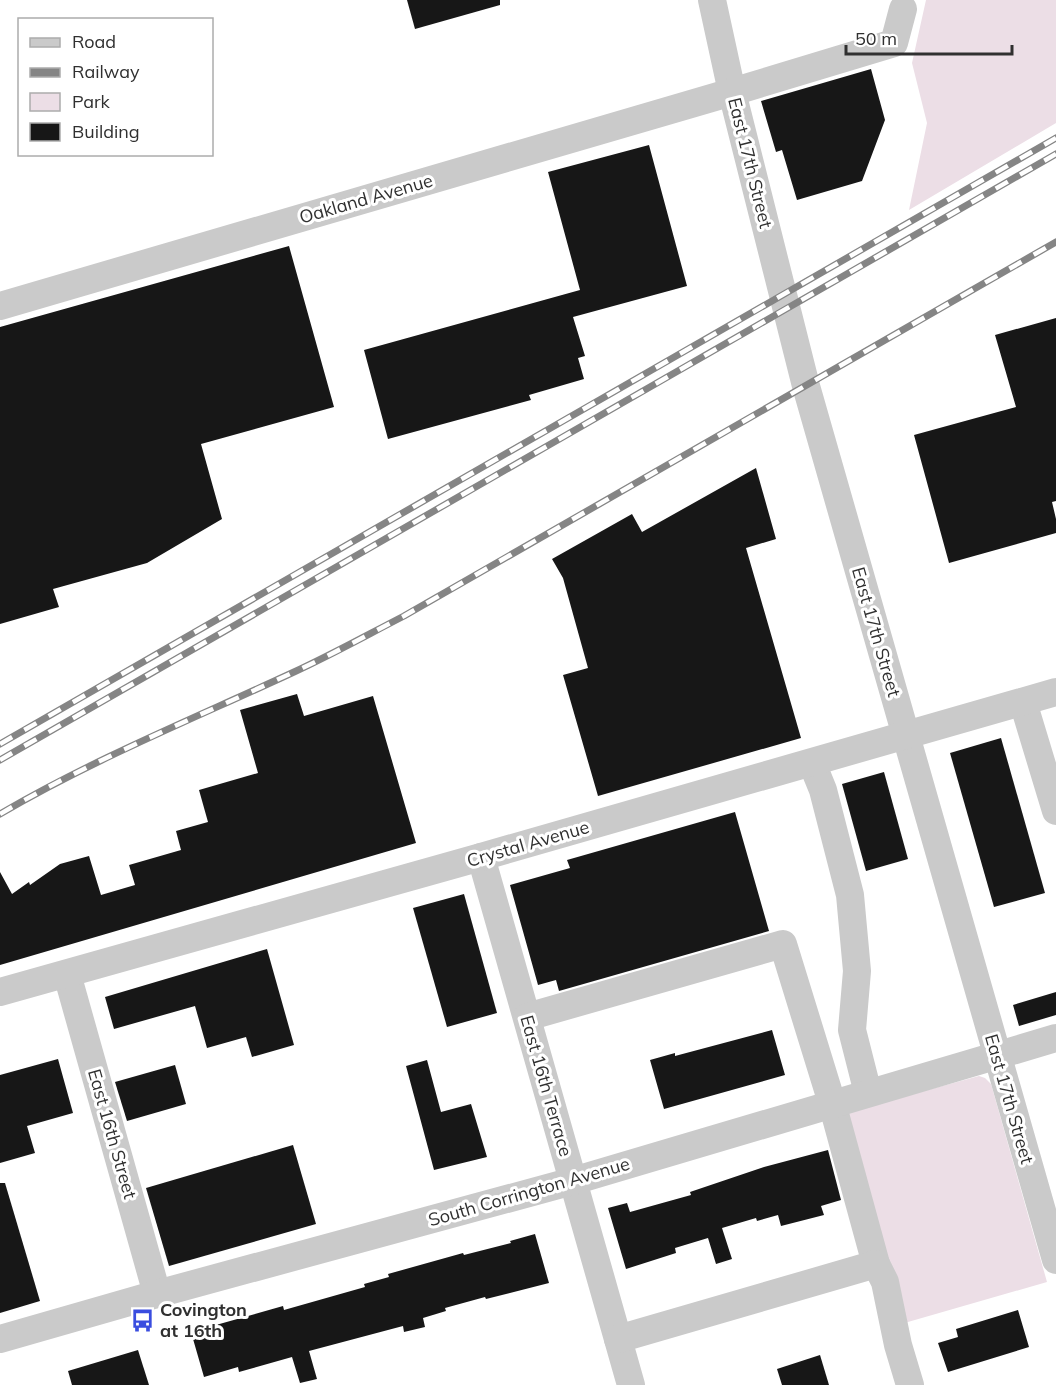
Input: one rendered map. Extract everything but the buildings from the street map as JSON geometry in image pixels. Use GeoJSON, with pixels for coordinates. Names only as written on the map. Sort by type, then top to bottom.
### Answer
{"type":"FeatureCollection","features":[{"type":"Feature","properties":{"kind":"street","name":"East 17th Street"},"geometry":{"type":"LineString","coordinates":[[712,0],[732,92],[806,386],[1056,1260]]}},
{"type":"Feature","properties":{"kind":"street","name":"Oakland Avenue"},"geometry":{"type":"LineString","coordinates":[[0,306],[894,43],[903,9]]}},
{"type":"Feature","properties":{"kind":"street","name":"Crystal Avenue"},"geometry":{"type":"LineString","coordinates":[[0,992],[1056,692]]}},
{"type":"Feature","properties":{"kind":"street"},"geometry":{"type":"LineString","coordinates":[[1023,702],[1056,812]]}},
{"type":"Feature","properties":{"kind":"street"},"geometry":{"type":"LineString","coordinates":[[812,763],[823,790],[850,896],[857,970],[852,1030],[868,1093]]}},
{"type":"Feature","properties":{"kind":"street","name":"East 16th Terrace"},"geometry":{"type":"LineString","coordinates":[[481,857],[631,1385]]}},
{"type":"Feature","properties":{"kind":"street"},"geometry":{"type":"LineString","coordinates":[[527,1017],[783,944],[832,1103],[876,1264],[885,1282],[898,1345],[910,1385]]}},
{"type":"Feature","properties":{"kind":"street","name":"East 16th Street"},"geometry":{"type":"LineString","coordinates":[[67,974],[157,1294]]}},
{"type":"Feature","properties":{"kind":"street","name":"South Corrington Avenue"},"geometry":{"type":"LineString","coordinates":[[0,1339],[573,1181],[1056,1038]]}},
{"type":"Feature","properties":{"kind":"street"},"geometry":{"type":"LineString","coordinates":[[618,1339],[876,1264]]}},
{"type":"Feature","properties":{"kind":"green space"},"geometry":{"type":"Polygon","coordinates":[[[926,0],[1056,0],[1056,123],[909,210],[927,123],[912,63],[926,0]]]}},
{"type":"Feature","properties":{"kind":"green space"},"geometry":{"type":"Polygon","coordinates":[[[979,1076],[991,1084],[1047,1282],[901,1324],[840,1114],[979,1076]]]}},
{"type":"Feature","properties":{"kind":"railway"},"geometry":{"type":"LineString","coordinates":[[0,744],[1056,138]]}},
{"type":"Feature","properties":{"kind":"railway"},"geometry":{"type":"LineString","coordinates":[[0,760],[1056,154]]}},
{"type":"Feature","properties":{"kind":"railway"},"geometry":{"type":"LineString","coordinates":[[0,814],[108,757],[308,665],[404,616],[1056,242]]}},
{"type":"Feature","properties":{"kind":"place","name":"Covington at 16th"},"geometry":{"type":"Point","coordinates":[142,1320]}}]}
